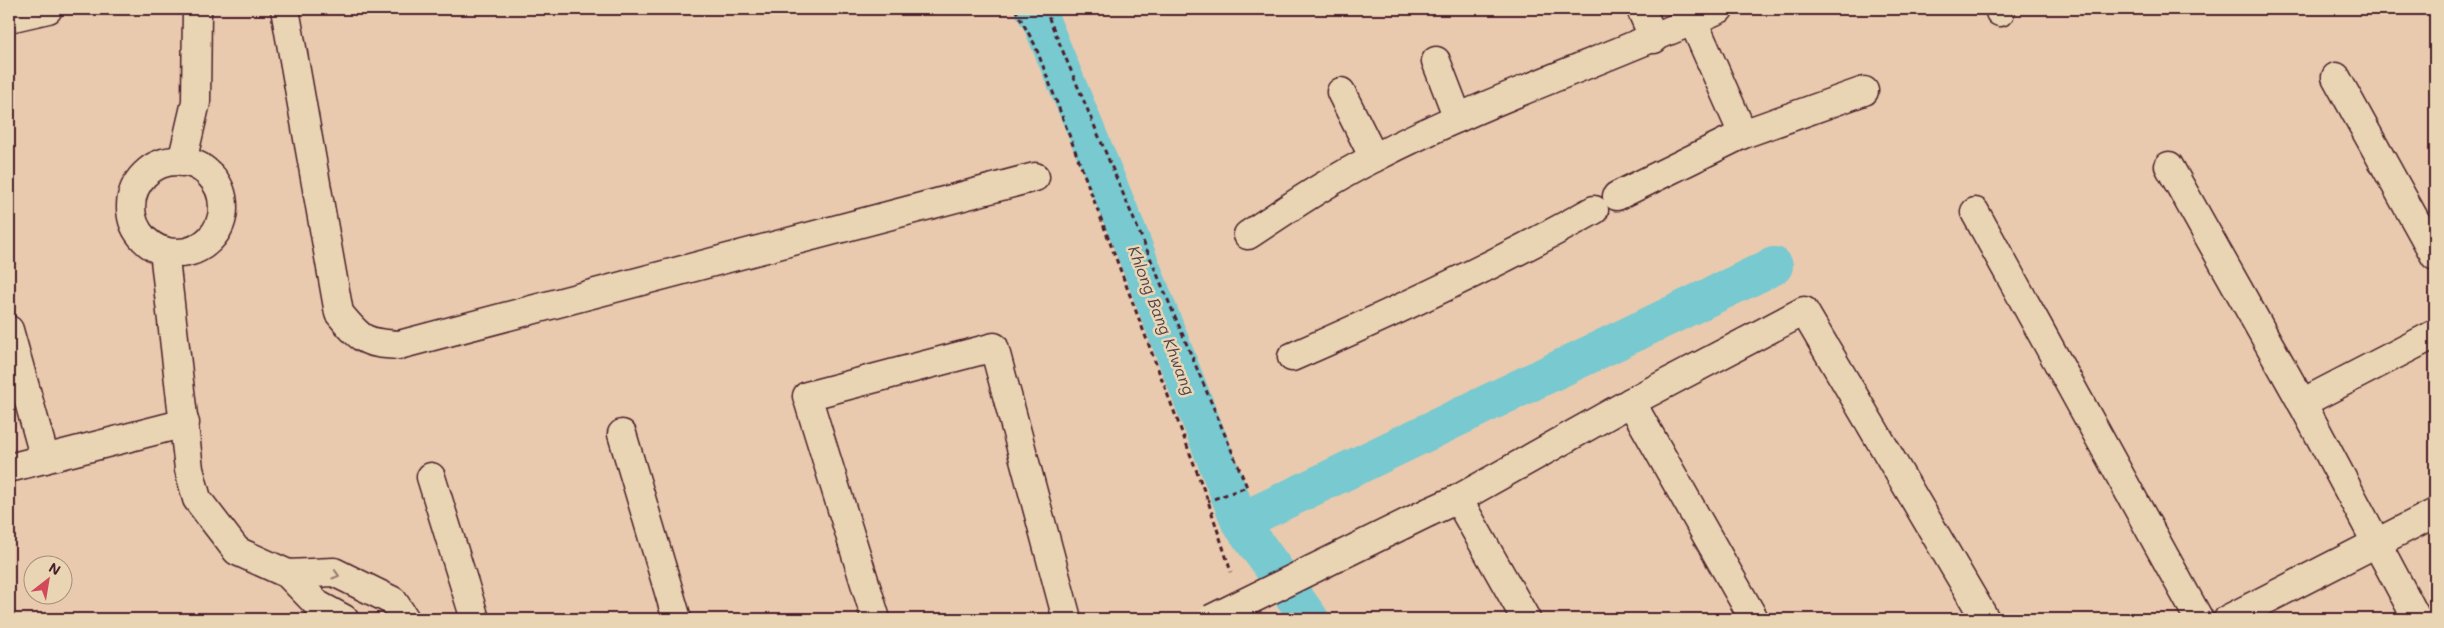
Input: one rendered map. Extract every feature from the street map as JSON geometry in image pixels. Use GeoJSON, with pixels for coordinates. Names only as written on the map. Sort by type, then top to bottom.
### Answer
{"type":"FeatureCollection","features":[{"type":"Feature","properties":{"kind":"street"},"geometry":{"type":"LineString","coordinates":[[9,18],[48,9]]}},
{"type":"Feature","properties":{"kind":"street"},"geometry":{"type":"LineString","coordinates":[[182,162],[196,102],[197,9]]}},
{"type":"Feature","properties":{"kind":"street"},"geometry":{"type":"LineString","coordinates":[[285,9],[340,313],[358,337],[377,344],[399,345],[1035,178]]}},
{"type":"Feature","properties":{"kind":"street"},"geometry":{"type":"LineString","coordinates":[[1641,9],[1654,39]]}},
{"type":"Feature","properties":{"kind":"street"},"geometry":{"type":"LineString","coordinates":[[1248,234],[1306,196],[1374,158],[1458,118],[1654,39],[1718,9]]}},
{"type":"Feature","properties":{"kind":"street"},"geometry":{"type":"LineString","coordinates":[[1693,21],[1743,134]]}},
{"type":"Feature","properties":{"kind":"street"},"geometry":{"type":"LineString","coordinates":[[1436,61],[1458,118]]}},
{"type":"Feature","properties":{"kind":"street"},"geometry":{"type":"LineString","coordinates":[[2336,77],[2435,256]]}},
{"type":"Feature","properties":{"kind":"street"},"geometry":{"type":"LineString","coordinates":[[1617,196],[1743,134],[1864,91]]}},
{"type":"Feature","properties":{"kind":"street"},"geometry":{"type":"LineString","coordinates":[[1342,92],[1374,158]]}},
{"type":"Feature","properties":{"kind":"street"},"geometry":{"type":"LineString","coordinates":[[182,162],[196,166],[209,175],[218,187],[223,202],[222,218],[216,232],[206,243],[186,252],[164,251],[150,245],[140,234],[133,221],[131,207],[133,192],[141,179],[152,169],[166,163],[182,162]]}},
{"type":"Feature","properties":{"kind":"street"},"geometry":{"type":"LineString","coordinates":[[2169,166],[2302,403],[2417,619]]}},
{"type":"Feature","properties":{"kind":"street"},"geometry":{"type":"LineString","coordinates":[[1292,357],[1408,306],[1537,242],[1594,210]]}},
{"type":"Feature","properties":{"kind":"street"},"geometry":{"type":"LineString","coordinates":[[1975,212],[2199,619]]}},
{"type":"Feature","properties":{"kind":"street"},"geometry":{"type":"LineString","coordinates":[[164,251],[185,423],[188,469],[197,499],[237,551],[288,574],[318,605],[344,619]]}},
{"type":"Feature","properties":{"kind":"street"},"geometry":{"type":"LineString","coordinates":[[1212,619],[1458,499],[1631,402],[1804,311],[1985,619]]}},
{"type":"Feature","properties":{"kind":"street"},"geometry":{"type":"LineString","coordinates":[[9,330],[45,459]]}},
{"type":"Feature","properties":{"kind":"street"},"geometry":{"type":"LineString","coordinates":[[2302,403],[2435,334]]}},
{"type":"Feature","properties":{"kind":"street"},"geometry":{"type":"LineString","coordinates":[[876,619],[807,396],[994,347],[1067,619]]}},
{"type":"Feature","properties":{"kind":"street"},"geometry":{"type":"LineString","coordinates":[[1631,402],[1754,619]]}},
{"type":"Feature","properties":{"kind":"street"},"geometry":{"type":"LineString","coordinates":[[9,468],[185,423]]}},
{"type":"Feature","properties":{"kind":"street"},"geometry":{"type":"LineString","coordinates":[[622,434],[677,619]]}},
{"type":"Feature","properties":{"kind":"street"},"geometry":{"type":"LineString","coordinates":[[431,477],[475,619]]}},
{"type":"Feature","properties":{"kind":"street"},"geometry":{"type":"LineString","coordinates":[[1458,499],[1526,619]]}},
{"type":"Feature","properties":{"kind":"street"},"geometry":{"type":"LineString","coordinates":[[2228,619],[2376,545],[2435,513]]}},
{"type":"Feature","properties":{"kind":"street"},"geometry":{"type":"LineString","coordinates":[[288,574],[334,572],[393,601],[405,619]]}},
{"type":"Feature","properties":{"kind":"path"},"geometry":{"type":"LineString","coordinates":[[1015,9],[1035,45],[1209,501],[1233,579]]}},
{"type":"Feature","properties":{"kind":"path"},"geometry":{"type":"LineString","coordinates":[[1045,9],[1247,488],[1209,501]]}},
{"type":"Feature","properties":{"kind":"waterway","name":"Khlong Bang Khwang"},"geometry":{"type":"LineString","coordinates":[[1034,9],[1041,21],[1127,230],[1240,522],[1310,619]]}},
{"type":"Feature","properties":{"kind":"waterway"},"geometry":{"type":"LineString","coordinates":[[1240,522],[1774,266]]}}]}
